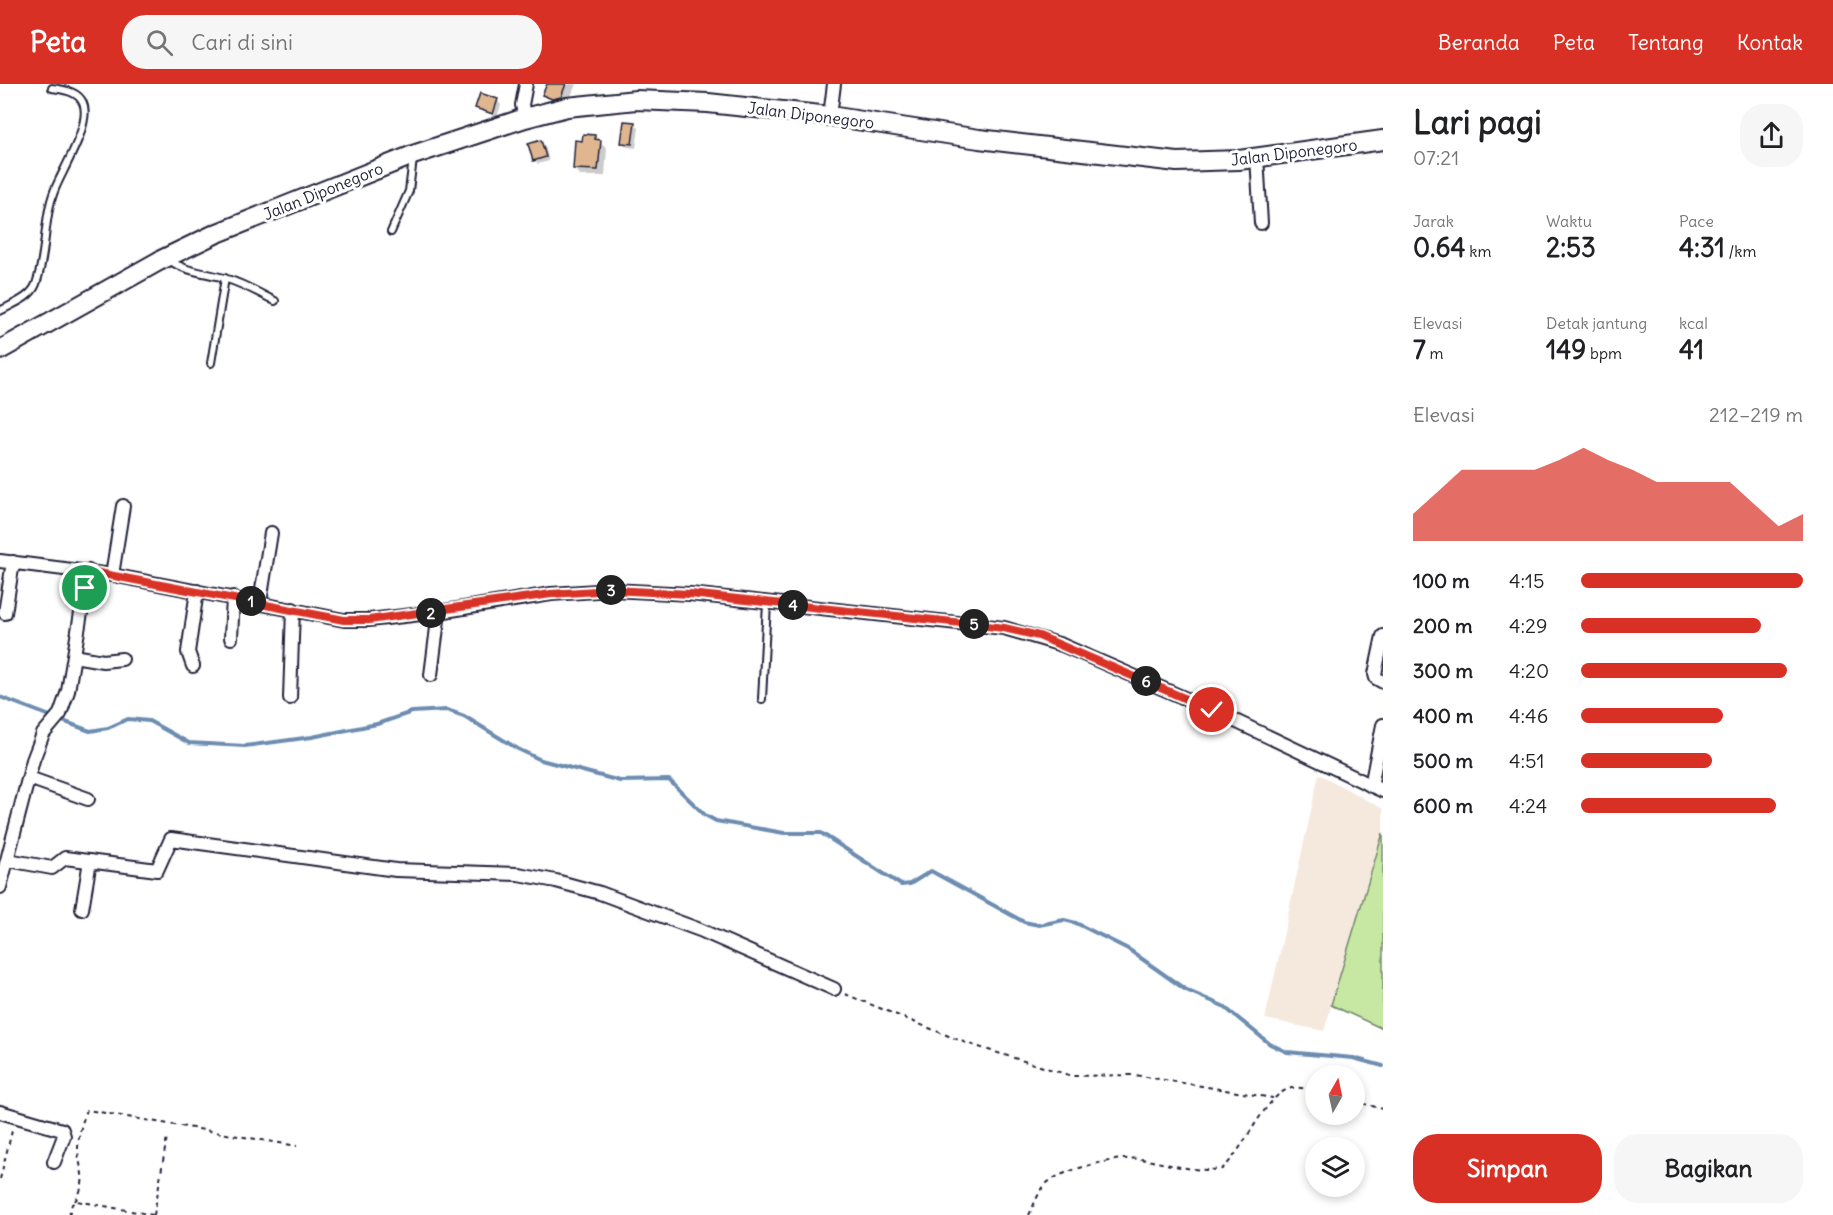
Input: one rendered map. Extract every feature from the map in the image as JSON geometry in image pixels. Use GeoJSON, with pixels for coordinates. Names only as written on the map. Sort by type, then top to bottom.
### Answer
{"type":"FeatureCollection","features":[{"type":"Feature","properties":{"kind":"main road","name":"Jalan Diponegoro"},"geometry":{"type":"LineString","coordinates":[[0,350],[166,258],[215,234],[413,155],[525,118],[567,107],[636,100],[708,103],[830,116],[979,139],[1177,162],[1257,157],[1383,140]]}},
{"type":"Feature","properties":{"kind":"street"},"geometry":{"type":"LineString","coordinates":[[525,118],[522,105],[526,84]]}},
{"type":"Feature","properties":{"kind":"street"},"geometry":{"type":"LineString","coordinates":[[830,116],[834,84]]}},
{"type":"Feature","properties":{"kind":"street"},"geometry":{"type":"LineString","coordinates":[[1257,157],[1261,223]]}},
{"type":"Feature","properties":{"kind":"street"},"geometry":{"type":"LineString","coordinates":[[112,575],[123,506]]}},
{"type":"Feature","properties":{"kind":"street"},"geometry":{"type":"LineString","coordinates":[[260,602],[271,533]]}},
{"type":"Feature","properties":{"kind":"street"},"geometry":{"type":"LineString","coordinates":[[0,561],[112,575],[344,620],[369,620],[439,612],[551,594],[597,590],[690,594],[1004,628],[1039,636],[1212,710],[1383,791]]}},
{"type":"Feature","properties":{"kind":"street"},"geometry":{"type":"LineString","coordinates":[[5,613],[13,562]]}},
{"type":"Feature","properties":{"kind":"street"},"geometry":{"type":"LineString","coordinates":[[1,883],[28,778],[44,734],[57,718],[74,656],[88,571]]}},
{"type":"Feature","properties":{"kind":"street"},"geometry":{"type":"LineString","coordinates":[[193,666],[188,652],[197,591]]}},
{"type":"Feature","properties":{"kind":"street"},"geometry":{"type":"LineString","coordinates":[[231,638],[233,597]]}},
{"type":"Feature","properties":{"kind":"street"},"geometry":{"type":"LineString","coordinates":[[290,698],[294,609]]}},
{"type":"Feature","properties":{"kind":"street"},"geometry":{"type":"LineString","coordinates":[[431,675],[439,612]]}},
{"type":"Feature","properties":{"kind":"street"},"geometry":{"type":"LineString","coordinates":[[1383,636],[1375,674],[1376,678],[1383,682]]}},
{"type":"Feature","properties":{"kind":"street"},"geometry":{"type":"LineString","coordinates":[[74,656],[103,661],[122,659]]}},
{"type":"Feature","properties":{"kind":"street"},"geometry":{"type":"LineString","coordinates":[[1371,786],[1383,725]]}},
{"type":"Feature","properties":{"kind":"street"},"geometry":{"type":"LineString","coordinates":[[28,778],[88,799]]}},
{"type":"Feature","properties":{"kind":"street"},"geometry":{"type":"LineString","coordinates":[[8,860],[52,868],[62,858],[157,870],[171,839],[396,870],[535,877],[600,893],[656,914],[834,989]]}},
{"type":"Feature","properties":{"kind":"street"},"geometry":{"type":"LineString","coordinates":[[82,909],[90,861]]}},
{"type":"Feature","properties":{"kind":"street"},"geometry":{"type":"LineString","coordinates":[[0,1112],[62,1131],[64,1136],[54,1162]]}},
{"type":"Feature","properties":{"kind":"lane"},"geometry":{"type":"LineString","coordinates":[[0,311],[22,299],[36,285],[54,191],[81,126],[85,109],[83,101],[77,94],[52,88]]}},
{"type":"Feature","properties":{"kind":"lane"},"geometry":{"type":"LineString","coordinates":[[391,232],[412,182],[413,155]]}},
{"type":"Feature","properties":{"kind":"lane"},"geometry":{"type":"LineString","coordinates":[[166,258],[188,271],[225,278],[275,301]]}},
{"type":"Feature","properties":{"kind":"lane"},"geometry":{"type":"LineString","coordinates":[[211,363],[225,278]]}},
{"type":"Feature","properties":{"kind":"lane"},"geometry":{"type":"LineString","coordinates":[[762,699],[767,602]]}},
{"type":"Feature","properties":{"kind":"path"},"geometry":{"type":"LineString","coordinates":[[834,989],[966,1043],[1072,1076],[1135,1075],[1273,1098]]}},
{"type":"Feature","properties":{"kind":"path"},"geometry":{"type":"LineString","coordinates":[[1029,1215],[1046,1183],[1074,1171],[1115,1160],[1140,1159],[1182,1169],[1222,1169],[1245,1142],[1273,1098],[1292,1088],[1305,1090]]}},
{"type":"Feature","properties":{"kind":"path"},"geometry":{"type":"LineString","coordinates":[[1365,1104],[1383,1109]]}},
{"type":"Feature","properties":{"kind":"path"},"geometry":{"type":"LineString","coordinates":[[69,1215],[83,1182],[84,1171],[78,1149],[87,1110],[297,1146]]}},
{"type":"Feature","properties":{"kind":"path"},"geometry":{"type":"LineString","coordinates":[[0,1179],[16,1116]]}},
{"type":"Feature","properties":{"kind":"path"},"geometry":{"type":"LineString","coordinates":[[75,1201],[153,1215],[167,1137]]}},
{"type":"Feature","properties":{"kind":"shaded area"},"geometry":{"type":"Polygon","coordinates":[[[1319,774],[1383,809],[1383,833],[1324,1031],[1265,1019],[1319,774]]]}},
{"type":"Feature","properties":{"kind":"green space"},"geometry":{"type":"Polygon","coordinates":[[[1383,833],[1383,1029],[1331,1005],[1383,833]]]}},
{"type":"Feature","properties":{"kind":"building"},"geometry":{"type":"Polygon","coordinates":[[[547,84],[566,84],[561,97],[552,99],[542,95],[547,84]]]}},
{"type":"Feature","properties":{"kind":"building"},"geometry":{"type":"Polygon","coordinates":[[[480,93],[498,99],[493,114],[475,108],[480,93]]]}},
{"type":"Feature","properties":{"kind":"building"},"geometry":{"type":"Polygon","coordinates":[[[624,121],[635,122],[632,144],[621,143],[624,121]]]}},
{"type":"Feature","properties":{"kind":"building"},"geometry":{"type":"Polygon","coordinates":[[[583,134],[595,135],[595,139],[601,140],[598,170],[573,169],[575,140],[582,141],[583,134]]]}},
{"type":"Feature","properties":{"kind":"building"},"geometry":{"type":"Polygon","coordinates":[[[541,140],[546,157],[533,161],[528,144],[541,140]]]}},
{"type":"Feature","properties":{"kind":"waterway"},"geometry":{"type":"LineString","coordinates":[[0,697],[53,717]]}},
{"type":"Feature","properties":{"kind":"waterway"},"geometry":{"type":"LineString","coordinates":[[60,720],[90,731],[108,728],[128,719],[149,721],[189,743],[245,746],[312,737],[377,724],[412,712],[447,710],[464,716],[518,749],[541,760],[620,781],[669,780],[705,815],[716,821],[784,833],[821,833],[901,885],[910,884],[931,871],[1024,922],[1039,925],[1064,920],[1076,923],[1128,949],[1186,990],[1223,1006],[1270,1044],[1287,1052],[1353,1058],[1383,1066]]}},
{"type":"Feature","properties":{"kind":"route"},"geometry":{"type":"LineString","coordinates":[[85,588],[88,571],[344,620],[369,620],[439,612],[576,591],[612,590],[690,594],[962,623],[1004,628],[1039,636],[1212,710]]}}]}
